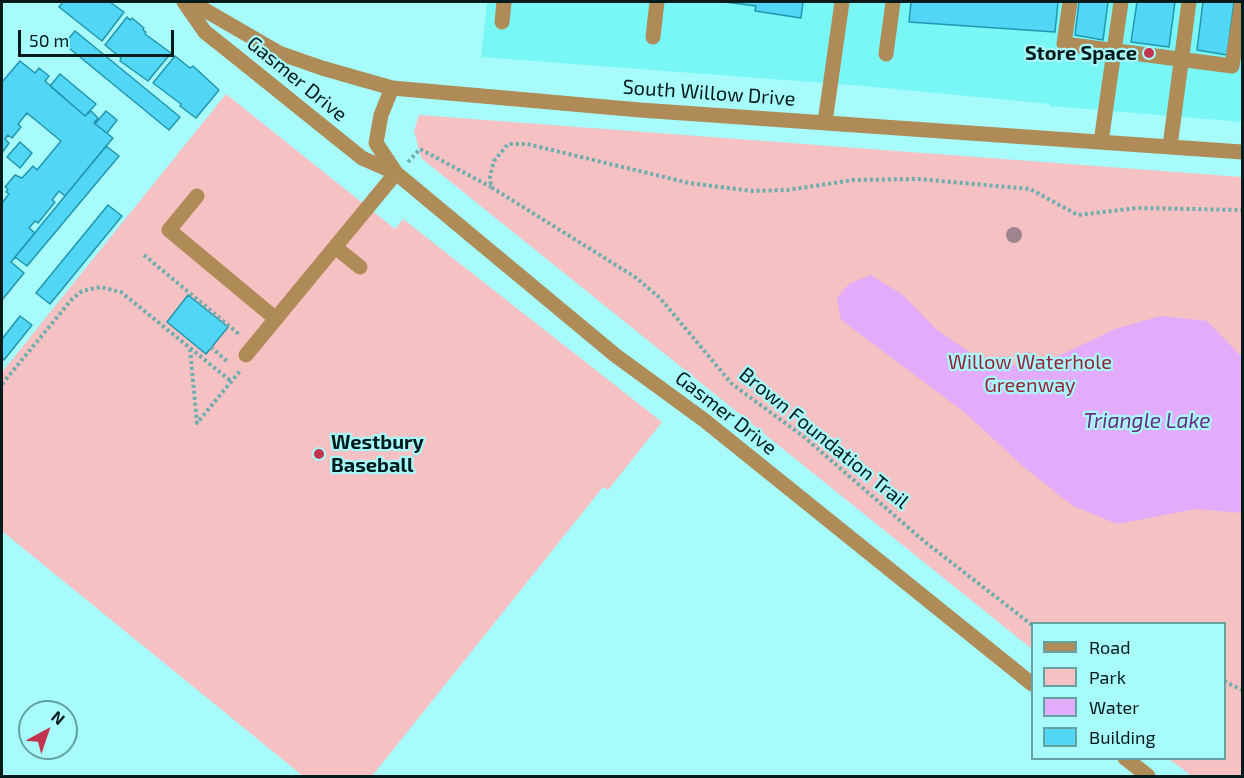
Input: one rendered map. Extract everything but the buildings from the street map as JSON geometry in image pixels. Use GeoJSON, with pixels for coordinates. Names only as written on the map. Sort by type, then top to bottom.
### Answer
{"type":"FeatureCollection","features":[{"type":"Feature","properties":{"kind":"street","name":"Gasmer Drive"},"geometry":{"type":"LineString","coordinates":[[184,2],[205,32],[234,56],[362,158],[396,173],[615,355],[704,420],[1031,683]]}},
{"type":"Feature","properties":{"kind":"street","name":"South Willow Drive"},"geometry":{"type":"LineString","coordinates":[[190,2],[279,53],[392,88],[628,109],[1242,152]]}},
{"type":"Feature","properties":{"kind":"street"},"geometry":{"type":"LineString","coordinates":[[502,22],[504,2]]}},
{"type":"Feature","properties":{"kind":"street"},"geometry":{"type":"LineString","coordinates":[[653,38],[657,2]]}},
{"type":"Feature","properties":{"kind":"street"},"geometry":{"type":"LineString","coordinates":[[825,122],[842,2]]}},
{"type":"Feature","properties":{"kind":"street"},"geometry":{"type":"LineString","coordinates":[[886,54],[892,2]]}},
{"type":"Feature","properties":{"kind":"street"},"geometry":{"type":"LineString","coordinates":[[1070,2],[1064,44],[1232,66],[1242,2]]}},
{"type":"Feature","properties":{"kind":"street"},"geometry":{"type":"LineString","coordinates":[[1101,141],[1121,2]]}},
{"type":"Feature","properties":{"kind":"street"},"geometry":{"type":"LineString","coordinates":[[1170,146],[1189,2]]}},
{"type":"Feature","properties":{"kind":"street","name":"Gasmer Drive"},"geometry":{"type":"LineString","coordinates":[[392,88],[381,115],[376,143],[396,173]]}},
{"type":"Feature","properties":{"kind":"street"},"geometry":{"type":"LineString","coordinates":[[250,351],[396,173]]}},
{"type":"Feature","properties":{"kind":"street"},"geometry":{"type":"LineString","coordinates":[[197,196],[169,230],[276,319]]}},
{"type":"Feature","properties":{"kind":"street"},"geometry":{"type":"LineString","coordinates":[[335,247],[360,267]]}},
{"type":"Feature","properties":{"kind":"street"},"geometry":{"type":"LineString","coordinates":[[1126,760],[1148,777]]}},
{"type":"Feature","properties":{"kind":"path"},"geometry":{"type":"LineString","coordinates":[[492,187],[490,176],[494,161],[508,144],[527,144],[689,183],[752,191],[788,190],[853,180],[918,179],[1030,189],[1078,215],[1137,208],[1242,210]]}},
{"type":"Feature","properties":{"kind":"path","name":"Brown Foundation Trail"},"geometry":{"type":"LineString","coordinates":[[396,173],[420,149],[492,187],[635,277],[660,298],[732,384],[804,437],[934,549],[1031,624]]}},
{"type":"Feature","properties":{"kind":"path"},"geometry":{"type":"LineString","coordinates":[[144,255],[250,351]]}},
{"type":"Feature","properties":{"kind":"path"},"geometry":{"type":"LineString","coordinates":[[2,384],[72,299],[82,291],[100,287],[122,292],[232,382]]}},
{"type":"Feature","properties":{"kind":"path"},"geometry":{"type":"LineString","coordinates":[[190,348],[197,423],[240,371],[211,347]]}},
{"type":"Feature","properties":{"kind":"path"},"geometry":{"type":"LineString","coordinates":[[1226,682],[1242,690]]}},
{"type":"Feature","properties":{"kind":"shaded area"},"geometry":{"type":"Polygon","coordinates":[[[487,2],[1242,2],[1242,122],[1050,106],[1050,104],[864,86],[481,57],[487,2]]]}},
{"type":"Feature","properties":{"kind":"green space","name":"Westbury Baseball"},"geometry":{"type":"Polygon","coordinates":[[[226,94],[395,229],[403,219],[662,422],[608,490],[603,487],[372,776],[303,776],[2,531],[2,372],[226,94]]]}},
{"type":"Feature","properties":{"kind":"green space","name":"Willow Waterhole Greenway"},"geometry":{"type":"Polygon","coordinates":[[[419,115],[1242,177],[1242,776],[1192,776],[1170,760],[1226,760],[1226,622],[1031,622],[1031,648],[421,158],[414,131],[419,115]]]}},
{"type":"Feature","properties":{"kind":"water","name":"Triangle Lake"},"geometry":{"type":"Polygon","coordinates":[[[871,275],[903,295],[937,330],[983,361],[1034,368],[1115,329],[1161,316],[1207,321],[1242,357],[1242,513],[1196,509],[1117,524],[1073,506],[1025,468],[963,411],[841,320],[837,298],[849,284],[871,275]]]}},
{"type":"Feature","properties":{"kind":"place","name":"Store Space"},"geometry":{"type":"Point","coordinates":[1149,53]}},
{"type":"Feature","properties":{"kind":"place","name":"Westbury Baseball"},"geometry":{"type":"Point","coordinates":[319,454]}}]}
